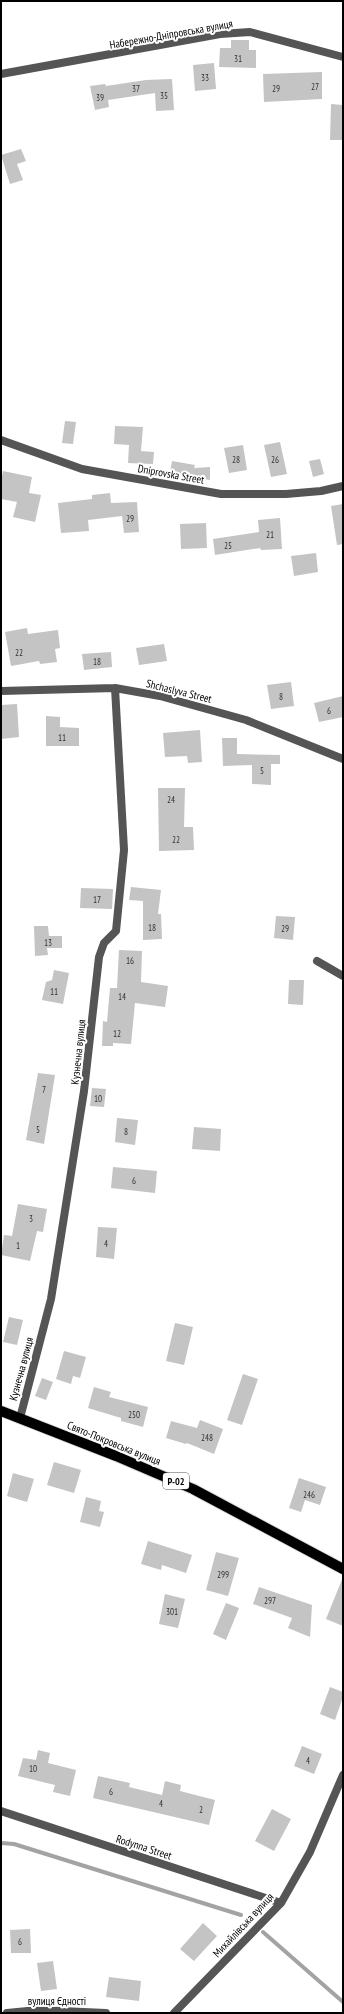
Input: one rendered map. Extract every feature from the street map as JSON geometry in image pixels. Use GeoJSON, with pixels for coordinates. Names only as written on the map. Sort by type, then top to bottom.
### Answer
{"type":"FeatureCollection","features":[{"type":"Feature","properties":{"kind":"main road","name":"Свято-Покровська вулиця"},"geometry":{"type":"LineString","coordinates":[[1,1411],[193,1489],[343,1568]]}},
{"type":"Feature","properties":{"kind":"street","name":"Набережно-Дніпровська вулиця"},"geometry":{"type":"LineString","coordinates":[[1,74],[220,34],[250,32],[343,57]]}},
{"type":"Feature","properties":{"kind":"street","name":"Dniprovska Street"},"geometry":{"type":"LineString","coordinates":[[1,440],[82,469],[221,494],[286,494],[321,492],[343,486]]}},
{"type":"Feature","properties":{"kind":"street","name":"Shchaslyva Street"},"geometry":{"type":"LineString","coordinates":[[1,691],[115,688],[160,696],[246,720],[343,759]]}},
{"type":"Feature","properties":{"kind":"street","name":"Кузнечна вулиця"},"geometry":{"type":"LineString","coordinates":[[20,1418],[51,1299],[84,1091],[99,957],[104,943],[116,931],[124,850],[115,688]]}},
{"type":"Feature","properties":{"kind":"street"},"geometry":{"type":"LineString","coordinates":[[317,961],[343,976]]}},
{"type":"Feature","properties":{"kind":"street","name":"Михайлівська вулиця"},"geometry":{"type":"LineString","coordinates":[[174,2013],[281,1903],[310,1852],[343,1775]]}},
{"type":"Feature","properties":{"kind":"street","name":"Rodynna Street"},"geometry":{"type":"LineString","coordinates":[[1,1811],[281,1903]]}},
{"type":"Feature","properties":{"kind":"street","name":"вулиця Єдності"},"geometry":{"type":"LineString","coordinates":[[7,2013],[38,2010],[106,2013]]}},
{"type":"Feature","properties":{"kind":"building"},"geometry":{"type":"Polygon","coordinates":[[[231,40],[249,40],[249,50],[256,50],[256,68],[219,67],[220,48],[231,48],[231,40]]]}},
{"type":"Feature","properties":{"kind":"building"},"geometry":{"type":"Polygon","coordinates":[[[214,63],[216,89],[195,91],[193,65],[214,63]]]}},
{"type":"Feature","properties":{"kind":"building"},"geometry":{"type":"Polygon","coordinates":[[[322,72],[322,99],[264,102],[263,74],[322,72]]]}},
{"type":"Feature","properties":{"kind":"building"},"geometry":{"type":"Polygon","coordinates":[[[172,79],[174,110],[156,111],[155,93],[108,100],[109,107],[95,110],[90,86],[105,84],[106,86],[146,80],[172,79]]]}},
{"type":"Feature","properties":{"kind":"building"},"geometry":{"type":"Polygon","coordinates":[[[331,104],[343,105],[343,140],[330,140],[331,104]]]}},
{"type":"Feature","properties":{"kind":"building"},"geometry":{"type":"Polygon","coordinates":[[[21,149],[26,161],[17,164],[23,180],[10,184],[1,155],[21,149]]]}},
{"type":"Feature","properties":{"kind":"building"},"geometry":{"type":"Polygon","coordinates":[[[65,421],[76,422],[73,444],[62,443],[65,421]]]}},
{"type":"Feature","properties":{"kind":"building"},"geometry":{"type":"Polygon","coordinates":[[[115,426],[143,427],[141,451],[154,452],[153,464],[128,463],[129,445],[114,444],[115,426]]]}},
{"type":"Feature","properties":{"kind":"building"},"geometry":{"type":"Polygon","coordinates":[[[280,442],[287,474],[271,477],[264,445],[280,442]]]}},
{"type":"Feature","properties":{"kind":"building"},"geometry":{"type":"Polygon","coordinates":[[[243,445],[247,470],[229,473],[224,448],[243,445]]]}},
{"type":"Feature","properties":{"kind":"building"},"geometry":{"type":"Polygon","coordinates":[[[320,459],[324,474],[313,477],[309,461],[320,459]]]}},
{"type":"Feature","properties":{"kind":"building"},"geometry":{"type":"Polygon","coordinates":[[[172,461],[195,465],[194,468],[210,467],[210,480],[170,473],[172,461]]]}},
{"type":"Feature","properties":{"kind":"building"},"geometry":{"type":"Polygon","coordinates":[[[3,471],[32,477],[29,493],[41,495],[35,522],[13,517],[17,502],[1,499],[1,481],[3,471]]]}},
{"type":"Feature","properties":{"kind":"building"},"geometry":{"type":"Polygon","coordinates":[[[110,493],[111,503],[137,502],[139,532],[124,533],[122,516],[88,520],[89,531],[61,533],[58,503],[92,499],[92,495],[110,493]]]}},
{"type":"Feature","properties":{"kind":"building"},"geometry":{"type":"Polygon","coordinates":[[[343,504],[343,544],[337,545],[331,506],[343,504]]]}},
{"type":"Feature","properties":{"kind":"building"},"geometry":{"type":"Polygon","coordinates":[[[280,518],[282,549],[261,550],[260,548],[215,555],[213,539],[259,532],[258,520],[280,518]]]}},
{"type":"Feature","properties":{"kind":"building"},"geometry":{"type":"Polygon","coordinates":[[[206,523],[207,548],[181,549],[180,524],[206,523]]]}},
{"type":"Feature","properties":{"kind":"building"},"geometry":{"type":"Polygon","coordinates":[[[316,553],[318,572],[294,576],[291,556],[316,553]]]}},
{"type":"Feature","properties":{"kind":"building"},"geometry":{"type":"Polygon","coordinates":[[[27,628],[28,634],[58,630],[60,648],[55,649],[57,662],[40,664],[39,661],[11,666],[5,632],[27,628]]]}},
{"type":"Feature","properties":{"kind":"building"},"geometry":{"type":"Polygon","coordinates":[[[164,644],[167,661],[139,665],[136,648],[164,644]]]}},
{"type":"Feature","properties":{"kind":"building"},"geometry":{"type":"Polygon","coordinates":[[[111,652],[112,667],[84,670],[82,654],[111,652]]]}},
{"type":"Feature","properties":{"kind":"building"},"geometry":{"type":"Polygon","coordinates":[[[291,682],[294,706],[271,709],[267,685],[291,682]]]}},
{"type":"Feature","properties":{"kind":"building"},"geometry":{"type":"Polygon","coordinates":[[[343,696],[343,717],[319,722],[314,703],[343,696]]]}},
{"type":"Feature","properties":{"kind":"building"},"geometry":{"type":"Polygon","coordinates":[[[17,704],[19,737],[1,739],[1,705],[17,704]]]}},
{"type":"Feature","properties":{"kind":"building"},"geometry":{"type":"Polygon","coordinates":[[[46,716],[60,717],[60,727],[79,728],[79,746],[46,746],[46,716]]]}},
{"type":"Feature","properties":{"kind":"building"},"geometry":{"type":"Polygon","coordinates":[[[200,730],[202,762],[188,763],[187,756],[165,757],[163,733],[200,730]]]}},
{"type":"Feature","properties":{"kind":"building"},"geometry":{"type":"Polygon","coordinates":[[[222,738],[237,738],[237,754],[280,755],[280,764],[271,764],[271,785],[252,784],[252,765],[223,766],[222,738]]]}},
{"type":"Feature","properties":{"kind":"building"},"geometry":{"type":"Polygon","coordinates":[[[158,788],[185,788],[184,827],[193,827],[194,850],[159,851],[158,788]]]}},
{"type":"Feature","properties":{"kind":"building"},"geometry":{"type":"Polygon","coordinates":[[[131,887],[161,890],[158,914],[161,914],[162,939],[143,940],[143,901],[129,900],[131,887]]]}},
{"type":"Feature","properties":{"kind":"building"},"geometry":{"type":"Polygon","coordinates":[[[81,888],[113,889],[112,909],[80,908],[81,888]]]}},
{"type":"Feature","properties":{"kind":"building"},"geometry":{"type":"Polygon","coordinates":[[[276,916],[295,917],[293,940],[274,938],[276,916]]]}},
{"type":"Feature","properties":{"kind":"building"},"geometry":{"type":"Polygon","coordinates":[[[34,926],[48,926],[49,936],[62,936],[62,948],[47,948],[48,955],[35,956],[34,926]]]}},
{"type":"Feature","properties":{"kind":"building"},"geometry":{"type":"Polygon","coordinates":[[[119,950],[142,951],[141,982],[168,986],[165,1007],[135,1003],[131,1044],[113,1043],[113,1046],[102,1046],[103,1021],[107,1022],[110,988],[117,988],[119,950]]]}},
{"type":"Feature","properties":{"kind":"building"},"geometry":{"type":"Polygon","coordinates":[[[54,970],[69,973],[63,1004],[42,1000],[46,982],[52,980],[54,970]]]}},
{"type":"Feature","properties":{"kind":"building"},"geometry":{"type":"Polygon","coordinates":[[[289,980],[304,980],[303,1005],[288,1004],[289,980]]]}},
{"type":"Feature","properties":{"kind":"building"},"geometry":{"type":"Polygon","coordinates":[[[38,1073],[55,1075],[44,1144],[26,1140],[38,1073]]]}},
{"type":"Feature","properties":{"kind":"building"},"geometry":{"type":"Polygon","coordinates":[[[92,1088],[106,1089],[104,1107],[90,1106],[92,1088]]]}},
{"type":"Feature","properties":{"kind":"building"},"geometry":{"type":"Polygon","coordinates":[[[117,1118],[138,1120],[135,1145],[115,1142],[117,1118]]]}},
{"type":"Feature","properties":{"kind":"building"},"geometry":{"type":"Polygon","coordinates":[[[194,1127],[221,1129],[220,1151],[192,1149],[194,1127]]]}},
{"type":"Feature","properties":{"kind":"building"},"geometry":{"type":"Polygon","coordinates":[[[113,1167],[157,1171],[155,1193],[111,1188],[113,1167]]]}},
{"type":"Feature","properties":{"kind":"building"},"geometry":{"type":"Polygon","coordinates":[[[18,1204],[47,1209],[43,1232],[37,1231],[30,1261],[1,1255],[4,1235],[12,1236],[18,1204]]]}},
{"type":"Feature","properties":{"kind":"building"},"geometry":{"type":"Polygon","coordinates":[[[98,1227],[117,1228],[114,1259],[96,1257],[98,1227]]]}},
{"type":"Feature","properties":{"kind":"building"},"geometry":{"type":"Polygon","coordinates":[[[9,1317],[23,1320],[17,1345],[3,1342],[9,1317]]]}},
{"type":"Feature","properties":{"kind":"building"},"geometry":{"type":"Polygon","coordinates":[[[175,1323],[193,1327],[184,1365],[166,1361],[175,1323]]]}},
{"type":"Feature","properties":{"kind":"building"},"geometry":{"type":"Polygon","coordinates":[[[64,1351],[86,1357],[80,1378],[73,1376],[71,1384],[56,1379],[64,1351]]]}},
{"type":"Feature","properties":{"kind":"building"},"geometry":{"type":"Polygon","coordinates":[[[243,1374],[258,1379],[242,1425],[227,1420],[243,1374]]]}},
{"type":"Feature","properties":{"kind":"building"},"geometry":{"type":"Polygon","coordinates":[[[42,1378],[53,1382],[46,1400],[35,1396],[42,1378]]]}},
{"type":"Feature","properties":{"kind":"building"},"geometry":{"type":"Polygon","coordinates":[[[94,1387],[111,1392],[109,1397],[148,1407],[143,1427],[121,1421],[121,1418],[88,1408],[94,1387]]]}},
{"type":"Feature","properties":{"kind":"building"},"geometry":{"type":"Polygon","coordinates":[[[200,1420],[223,1429],[214,1454],[187,1443],[186,1444],[166,1438],[171,1421],[197,1428],[200,1420]]]}},
{"type":"Feature","properties":{"kind":"building"},"geometry":{"type":"Polygon","coordinates":[[[54,1462],[81,1470],[74,1493],[47,1485],[54,1462]]]}},
{"type":"Feature","properties":{"kind":"building"},"geometry":{"type":"Polygon","coordinates":[[[13,1473],[34,1479],[27,1502],[7,1496],[13,1473]]]}},
{"type":"Feature","properties":{"kind":"building"},"geometry":{"type":"Polygon","coordinates":[[[299,1478],[326,1487],[320,1505],[305,1500],[301,1512],[289,1508],[299,1478]]]}},
{"type":"Feature","properties":{"kind":"building"},"geometry":{"type":"Polygon","coordinates":[[[86,1497],[101,1501],[99,1511],[104,1512],[100,1527],[80,1522],[86,1497]]]}},
{"type":"Feature","properties":{"kind":"building"},"geometry":{"type":"Polygon","coordinates":[[[148,1541],[192,1555],[186,1573],[162,1565],[161,1570],[141,1564],[148,1541]]]}},
{"type":"Feature","properties":{"kind":"building"},"geometry":{"type":"Polygon","coordinates":[[[216,1552],[239,1558],[228,1596],[206,1590],[216,1552]]]}},
{"type":"Feature","properties":{"kind":"building"},"geometry":{"type":"Polygon","coordinates":[[[343,1577],[343,1626],[326,1619],[343,1577]]]}},
{"type":"Feature","properties":{"kind":"building"},"geometry":{"type":"Polygon","coordinates":[[[259,1587],[312,1605],[310,1637],[288,1628],[292,1618],[253,1604],[259,1587]]]}},
{"type":"Feature","properties":{"kind":"building"},"geometry":{"type":"Polygon","coordinates":[[[165,1594],[185,1599],[178,1628],[159,1624],[165,1594]]]}},
{"type":"Feature","properties":{"kind":"building"},"geometry":{"type":"Polygon","coordinates":[[[226,1603],[239,1608],[226,1640],[213,1634],[226,1603]]]}},
{"type":"Feature","properties":{"kind":"building"},"geometry":{"type":"Polygon","coordinates":[[[330,1687],[343,1692],[343,1697],[335,1720],[320,1714],[330,1687]]]}},
{"type":"Feature","properties":{"kind":"building"},"geometry":{"type":"Polygon","coordinates":[[[302,1746],[322,1754],[314,1774],[294,1766],[302,1746]]]}},
{"type":"Feature","properties":{"kind":"building"},"geometry":{"type":"Polygon","coordinates":[[[38,1750],[50,1753],[48,1763],[76,1770],[70,1796],[53,1792],[55,1785],[18,1776],[23,1758],[36,1760],[38,1750]]]}},
{"type":"Feature","properties":{"kind":"building"},"geometry":{"type":"Polygon","coordinates":[[[98,1776],[130,1783],[129,1787],[162,1795],[165,1781],[181,1785],[180,1791],[215,1800],[209,1825],[93,1798],[98,1776]]]}},
{"type":"Feature","properties":{"kind":"building"},"geometry":{"type":"Polygon","coordinates":[[[272,1809],[291,1819],[274,1851],[255,1841],[272,1809]]]}},
{"type":"Feature","properties":{"kind":"building"},"geometry":{"type":"Polygon","coordinates":[[[203,1923],[217,1936],[194,1961],[180,1949],[203,1923]]]}},
{"type":"Feature","properties":{"kind":"building"},"geometry":{"type":"Polygon","coordinates":[[[30,1929],[31,1953],[11,1953],[10,1930],[30,1929]]]}},
{"type":"Feature","properties":{"kind":"building"},"geometry":{"type":"Polygon","coordinates":[[[53,1961],[57,1989],[41,1991],[37,1963],[53,1961]]]}},
{"type":"Feature","properties":{"kind":"building"},"geometry":{"type":"Polygon","coordinates":[[[109,1977],[141,1981],[139,2001],[106,1997],[109,1977]]]}},
{"type":"Feature","properties":{"kind":"waterway"},"geometry":{"type":"LineString","coordinates":[[1,1843],[14,1844],[241,1915]]}},
{"type":"Feature","properties":{"kind":"waterway"},"geometry":{"type":"LineString","coordinates":[[263,1932],[343,2002]]}}]}
